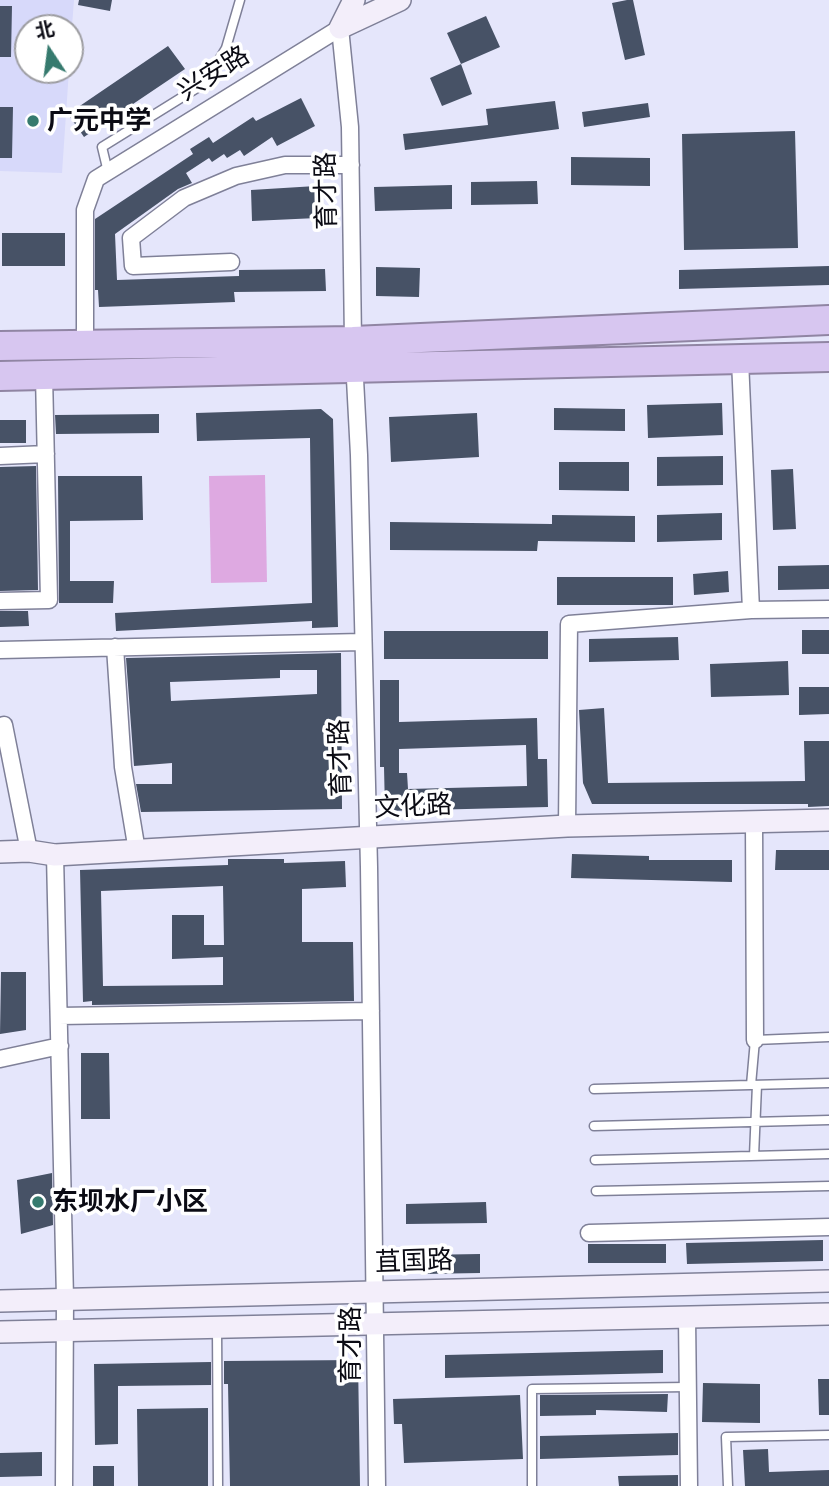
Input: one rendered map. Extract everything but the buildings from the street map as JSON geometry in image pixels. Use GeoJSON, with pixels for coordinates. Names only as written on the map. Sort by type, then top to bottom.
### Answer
{"type":"FeatureCollection","features":[{"type":"Feature","properties":{"kind":"highway"},"geometry":{"type":"LineString","coordinates":[[0,346],[353,341],[829,320]]}},
{"type":"Feature","properties":{"kind":"highway"},"geometry":{"type":"LineString","coordinates":[[0,376],[356,370],[829,357]]}},
{"type":"Feature","properties":{"kind":"main road"},"geometry":{"type":"LineString","coordinates":[[339,0],[340,28]]}},
{"type":"Feature","properties":{"kind":"main road"},"geometry":{"type":"LineString","coordinates":[[340,28],[355,0]]}},
{"type":"Feature","properties":{"kind":"main road","name":"兴安路"},"geometry":{"type":"LineString","coordinates":[[340,28],[400,0]]}},
{"type":"Feature","properties":{"kind":"main road","name":"文化路"},"geometry":{"type":"LineString","coordinates":[[0,852],[29,851],[55,855],[567,826],[829,820]]}},
{"type":"Feature","properties":{"kind":"main road","name":"苴国路"},"geometry":{"type":"LineString","coordinates":[[0,1301],[829,1281]]}},
{"type":"Feature","properties":{"kind":"main road"},"geometry":{"type":"LineString","coordinates":[[0,1332],[829,1314]]}},
{"type":"Feature","properties":{"kind":"street","name":"兴安路"},"geometry":{"type":"LineString","coordinates":[[85,345],[85,210],[96,179],[340,28]]}},
{"type":"Feature","properties":{"kind":"street","name":"育才路"},"geometry":{"type":"LineString","coordinates":[[340,28],[351,165],[353,341],[356,370],[368,838],[377,1486]]}},
{"type":"Feature","properties":{"kind":"street"},"geometry":{"type":"LineString","coordinates":[[231,262],[133,266],[131,238],[184,198],[236,176],[285,165],[351,165]]}},
{"type":"Feature","properties":{"kind":"street"},"geometry":{"type":"LineString","coordinates":[[740,360],[751,610]]}},
{"type":"Feature","properties":{"kind":"street"},"geometry":{"type":"LineString","coordinates":[[0,601],[49,600],[44,375]]}},
{"type":"Feature","properties":{"kind":"street"},"geometry":{"type":"LineString","coordinates":[[0,456],[46,454]]}},
{"type":"Feature","properties":{"kind":"street"},"geometry":{"type":"LineString","coordinates":[[567,826],[569,624],[751,610],[829,609]]}},
{"type":"Feature","properties":{"kind":"street"},"geometry":{"type":"LineString","coordinates":[[0,650],[362,642]]}},
{"type":"Feature","properties":{"kind":"street"},"geometry":{"type":"LineString","coordinates":[[115,647],[121,757],[137,851]]}},
{"type":"Feature","properties":{"kind":"street"},"geometry":{"type":"LineString","coordinates":[[4,725],[29,851]]}},
{"type":"Feature","properties":{"kind":"street"},"geometry":{"type":"LineString","coordinates":[[754,822],[755,1040]]}},
{"type":"Feature","properties":{"kind":"street"},"geometry":{"type":"LineString","coordinates":[[55,855],[65,1299],[62,1331],[64,1486]]}},
{"type":"Feature","properties":{"kind":"street"},"geometry":{"type":"LineString","coordinates":[[59,1017],[371,1012]]}},
{"type":"Feature","properties":{"kind":"street"},"geometry":{"type":"LineString","coordinates":[[0,1059],[60,1046]]}},
{"type":"Feature","properties":{"kind":"street"},"geometry":{"type":"LineString","coordinates":[[589,1233],[829,1227]]}},
{"type":"Feature","properties":{"kind":"street"},"geometry":{"type":"LineString","coordinates":[[687,1317],[689,1486]]}},
{"type":"Feature","properties":{"kind":"lane"},"geometry":{"type":"LineString","coordinates":[[108,172],[102,147],[205,83],[226,48],[240,0]]}},
{"type":"Feature","properties":{"kind":"lane"},"geometry":{"type":"LineString","coordinates":[[754,1156],[755,1040],[829,1037]]}},
{"type":"Feature","properties":{"kind":"lane"},"geometry":{"type":"LineString","coordinates":[[594,1089],[829,1083]]}},
{"type":"Feature","properties":{"kind":"lane"},"geometry":{"type":"LineString","coordinates":[[594,1126],[829,1120]]}},
{"type":"Feature","properties":{"kind":"lane"},"geometry":{"type":"LineString","coordinates":[[595,1160],[829,1154]]}},
{"type":"Feature","properties":{"kind":"lane"},"geometry":{"type":"LineString","coordinates":[[596,1191],[829,1186]]}},
{"type":"Feature","properties":{"kind":"lane"},"geometry":{"type":"LineString","coordinates":[[217,1327],[218,1486]]}},
{"type":"Feature","properties":{"kind":"lane"},"geometry":{"type":"LineString","coordinates":[[532,1486],[531,1389],[688,1387]]}},
{"type":"Feature","properties":{"kind":"lane"},"geometry":{"type":"LineString","coordinates":[[728,1486],[726,1437],[829,1435]]}},
{"type":"Feature","properties":{"kind":"shaded area","name":"广元中学"},"geometry":{"type":"Polygon","coordinates":[[[0,0],[74,0],[73,14],[14,14],[14,84],[68,84],[62,173],[0,171],[0,0]]]}},
{"type":"Feature","properties":{"kind":"shaded area"},"geometry":{"type":"Polygon","coordinates":[[[265,475],[267,582],[211,583],[209,476],[265,475]]]}},
{"type":"Feature","properties":{"kind":"place","name":"广元中学"},"geometry":{"type":"Point","coordinates":[33,121]}},
{"type":"Feature","properties":{"kind":"place","name":"东坝水厂小区"},"geometry":{"type":"Point","coordinates":[38,1202]}}]}
